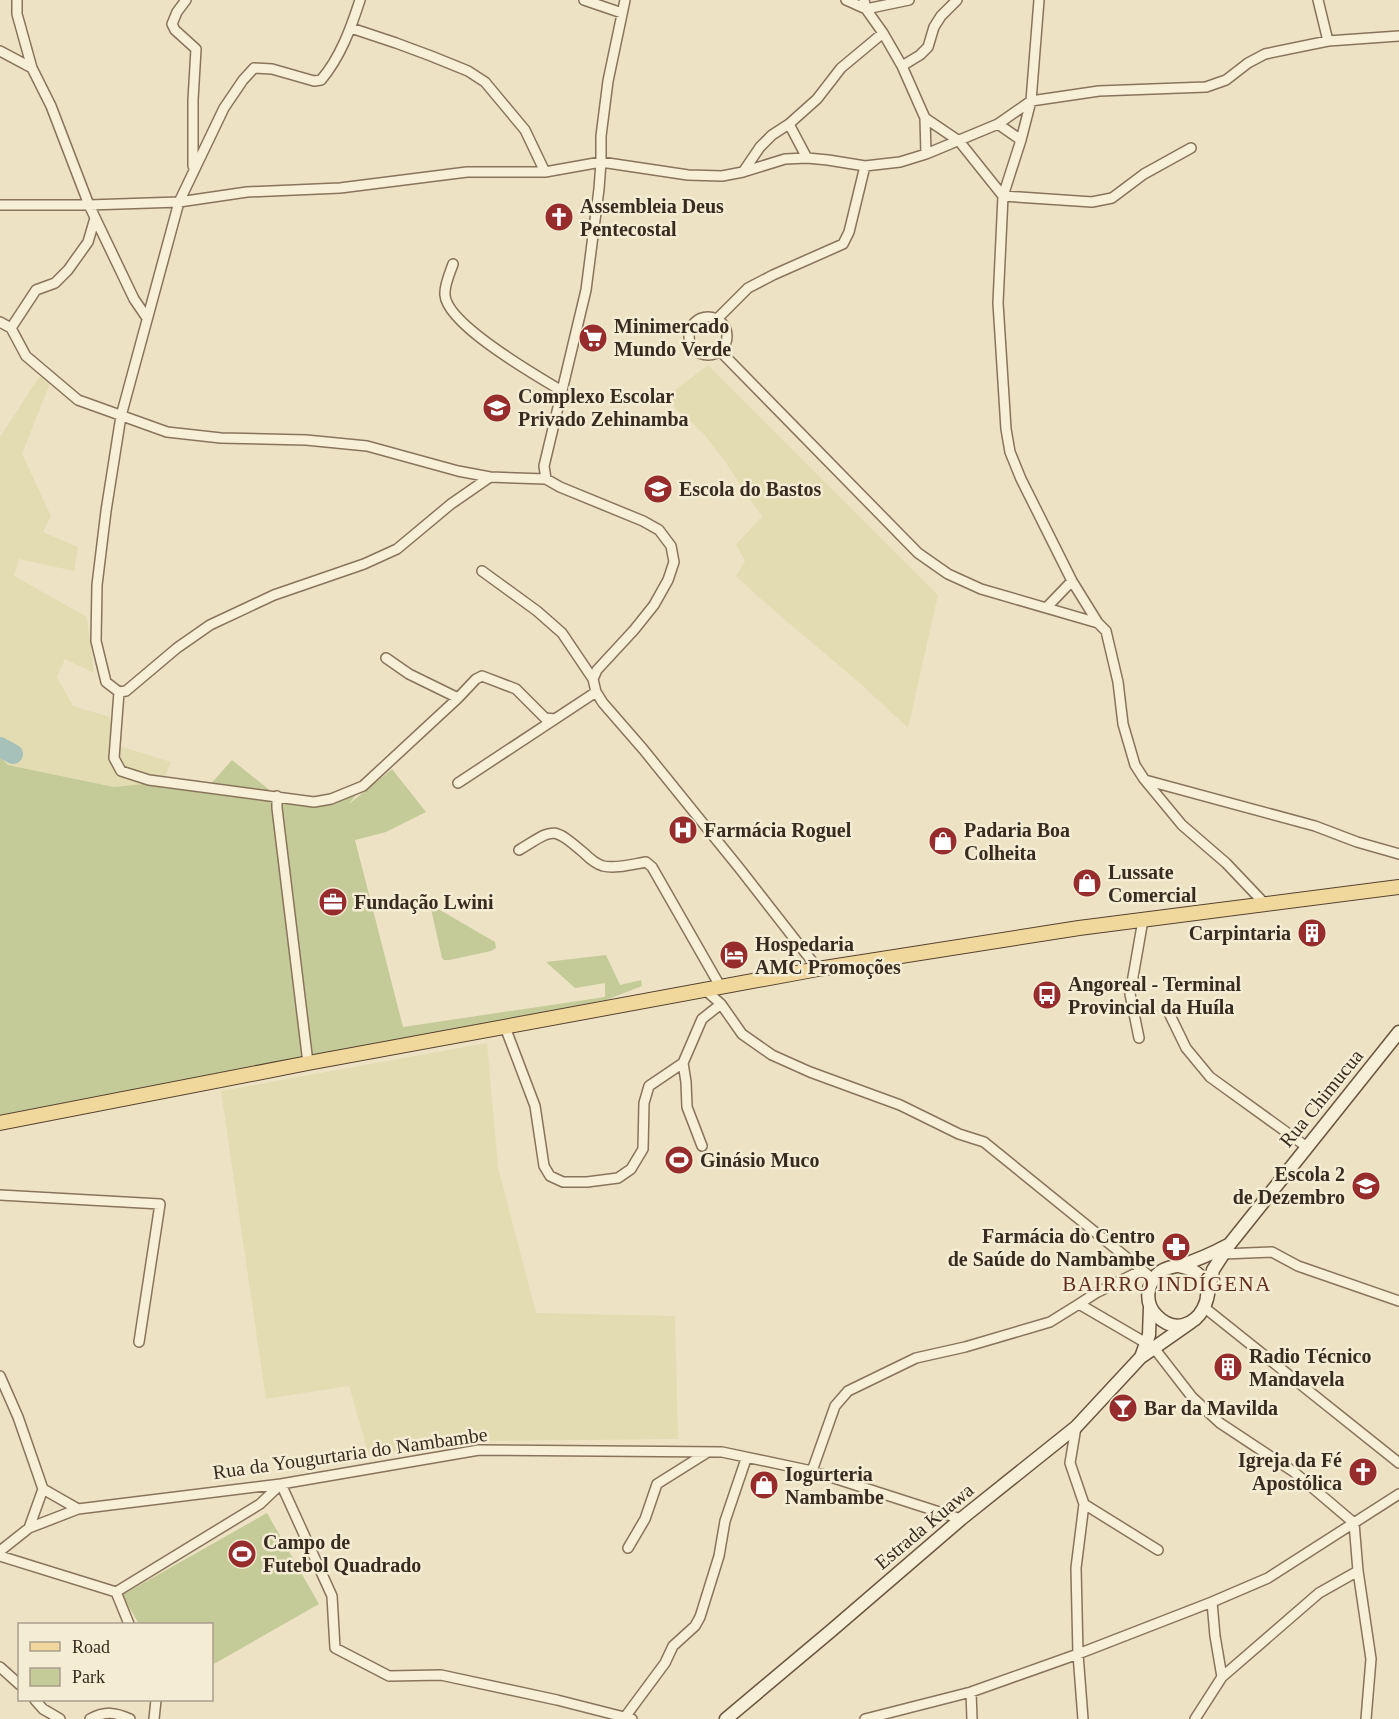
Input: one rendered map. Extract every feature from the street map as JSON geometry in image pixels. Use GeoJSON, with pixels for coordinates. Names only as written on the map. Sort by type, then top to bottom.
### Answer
{"type":"FeatureCollection","features":[{"type":"Feature","properties":{"kind":"main road"},"geometry":{"type":"LineString","coordinates":[[0,1123],[308,1063],[818,969],[1072,929],[1399,886]]}},
{"type":"Feature","properties":{"kind":"street"},"geometry":{"type":"LineString","coordinates":[[17,0],[17,14],[32,68],[51,106],[89,205],[134,299],[147,318]]}},
{"type":"Feature","properties":{"kind":"street"},"geometry":{"type":"LineString","coordinates":[[186,0],[172,24],[175,30],[196,49],[193,170]]}},
{"type":"Feature","properties":{"kind":"street"},"geometry":{"type":"LineString","coordinates":[[360,0],[351,28],[328,72],[321,80],[314,81],[272,69],[254,68],[243,80],[224,108],[179,201],[121,416],[106,511],[97,585],[96,641],[106,682],[119,692],[126,691],[177,648],[210,625],[274,595],[364,564],[397,549],[451,504],[490,477]]}},
{"type":"Feature","properties":{"kind":"street"},"geometry":{"type":"LineString","coordinates":[[584,0],[622,13]]}},
{"type":"Feature","properties":{"kind":"street"},"geometry":{"type":"LineString","coordinates":[[546,479],[544,466],[586,290],[608,81],[625,0]]}},
{"type":"Feature","properties":{"kind":"street"},"geometry":{"type":"LineString","coordinates":[[846,0],[865,5],[909,0]]}},
{"type":"Feature","properties":{"kind":"street"},"geometry":{"type":"LineString","coordinates":[[902,66],[928,47],[934,27],[941,16],[957,0]]}},
{"type":"Feature","properties":{"kind":"street"},"geometry":{"type":"LineString","coordinates":[[1039,0],[1031,101],[1003,196],[998,303],[1006,429],[1010,452],[1072,581],[1098,623],[1106,631],[1118,682],[1123,724],[1135,765],[1182,825],[1226,863],[1265,904]]}},
{"type":"Feature","properties":{"kind":"street"},"geometry":{"type":"LineString","coordinates":[[1318,0],[1328,41]]}},
{"type":"Feature","properties":{"kind":"street"},"geometry":{"type":"LineString","coordinates":[[865,5],[902,66],[925,118],[926,154]]}},
{"type":"Feature","properties":{"kind":"street"},"geometry":{"type":"LineString","coordinates":[[351,28],[431,56],[468,71],[485,82],[525,130],[545,172]]}},
{"type":"Feature","properties":{"kind":"street"},"geometry":{"type":"LineString","coordinates":[[743,172],[772,135],[789,124],[817,99],[841,68],[883,33]]}},
{"type":"Feature","properties":{"kind":"street"},"geometry":{"type":"LineString","coordinates":[[0,205],[89,205],[179,201],[247,192],[340,188],[467,172],[545,172],[601,162],[688,175],[722,176],[785,159],[807,158],[866,166],[900,162],[926,154],[998,124],[1031,101],[1099,92],[1206,87],[1226,80],[1248,63],[1265,54],[1328,41],[1399,36]]}},
{"type":"Feature","properties":{"kind":"street"},"geometry":{"type":"LineString","coordinates":[[0,51],[32,68]]}},
{"type":"Feature","properties":{"kind":"street"},"geometry":{"type":"LineString","coordinates":[[925,118],[959,141],[1003,196],[1092,202],[1112,198],[1144,174],[1191,148]]}},
{"type":"Feature","properties":{"kind":"street"},"geometry":{"type":"LineString","coordinates":[[789,124],[807,158]]}},
{"type":"Feature","properties":{"kind":"street"},"geometry":{"type":"LineString","coordinates":[[998,124],[1021,140]]}},
{"type":"Feature","properties":{"kind":"street"},"geometry":{"type":"LineString","coordinates":[[717,319],[748,288],[773,274],[843,244],[849,232],[866,166]]}},
{"type":"Feature","properties":{"kind":"street"},"geometry":{"type":"LineString","coordinates":[[11,328],[36,290],[55,283],[62,277],[88,242],[95,218]]}},
{"type":"Feature","properties":{"kind":"street"},"geometry":{"type":"LineString","coordinates":[[88,242],[102,233]]}},
{"type":"Feature","properties":{"kind":"street"},"geometry":{"type":"LineString","coordinates":[[453,264],[445,297],[453,311],[466,325],[509,359],[562,391]]}},
{"type":"Feature","properties":{"kind":"street"},"geometry":{"type":"LineString","coordinates":[[705,317],[717,319],[726,328],[724,346],[714,354],[702,354],[692,346],[691,328],[699,319],[705,317]]}},
{"type":"Feature","properties":{"kind":"street"},"geometry":{"type":"LineString","coordinates":[[0,322],[11,328],[26,356],[78,400],[166,432],[221,438],[306,440],[367,446],[458,471],[490,477],[546,479],[659,530],[671,546],[674,562],[668,580],[654,605],[597,670],[593,679]]}},
{"type":"Feature","properties":{"kind":"street"},"geometry":{"type":"LineString","coordinates":[[720,351],[918,553],[948,574],[981,589],[1098,623]]}},
{"type":"Feature","properties":{"kind":"street"},"geometry":{"type":"LineString","coordinates":[[482,571],[537,610],[562,633],[593,679],[596,692],[603,703],[643,748],[818,969]]}},
{"type":"Feature","properties":{"kind":"street"},"geometry":{"type":"LineString","coordinates":[[1047,607],[1072,581]]}},
{"type":"Feature","properties":{"kind":"street"},"geometry":{"type":"LineString","coordinates":[[386,658],[415,678],[458,698]]}},
{"type":"Feature","properties":{"kind":"street"},"geometry":{"type":"LineString","coordinates":[[119,692],[114,758],[122,771],[149,780],[314,802],[331,799],[363,786],[476,679],[482,676],[516,689],[545,718],[555,719]]}},
{"type":"Feature","properties":{"kind":"street"},"geometry":{"type":"LineString","coordinates":[[458,783],[596,692]]}},
{"type":"Feature","properties":{"kind":"street"},"geometry":{"type":"LineString","coordinates":[[1144,779],[1315,826],[1357,842],[1399,854]]}},
{"type":"Feature","properties":{"kind":"street"},"geometry":{"type":"LineString","coordinates":[[276,796],[308,1063]]}},
{"type":"Feature","properties":{"kind":"street"},"geometry":{"type":"LineString","coordinates":[[519,850],[546,833],[554,832],[563,835],[602,866],[611,867],[646,862],[652,867],[720,986]]}},
{"type":"Feature","properties":{"kind":"street"},"geometry":{"type":"LineString","coordinates":[[1139,1038],[1130,994],[1143,920]]}},
{"type":"Feature","properties":{"kind":"street"},"geometry":{"type":"LineString","coordinates":[[704,989],[721,1004],[742,1035],[772,1055],[810,1072],[900,1105],[959,1134],[984,1142],[1153,1279],[1148,1297],[1150,1346]]}},
{"type":"Feature","properties":{"kind":"street"},"geometry":{"type":"LineString","coordinates":[[702,1146],[687,1107],[683,1063],[702,1019],[721,1004]]}},
{"type":"Feature","properties":{"kind":"street"},"geometry":{"type":"LineString","coordinates":[[1169,1013],[1186,1048],[1210,1077],[1307,1147]]}},
{"type":"Feature","properties":{"kind":"street"},"geometry":{"type":"LineString","coordinates":[[505,1027],[535,1106],[544,1166],[550,1176],[563,1182],[618,1178],[631,1169],[643,1149],[644,1103],[649,1086],[683,1063]]}},
{"type":"Feature","properties":{"kind":"street","name":"Rua Chimucua"},"geometry":{"type":"LineString","coordinates":[[1206,1304],[1214,1270],[1226,1250],[1399,1032]]}},
{"type":"Feature","properties":{"kind":"street"},"geometry":{"type":"LineString","coordinates":[[0,1195],[159,1204],[139,1342]]}},
{"type":"Feature","properties":{"kind":"street"},"geometry":{"type":"LineString","coordinates":[[1226,1250],[1272,1252],[1298,1266],[1399,1301]]}},
{"type":"Feature","properties":{"kind":"street","name":"Rua Chimucua"},"geometry":{"type":"LineString","coordinates":[[1153,1279],[1169,1267],[1179,1266],[1226,1250]]}},
{"type":"Feature","properties":{"kind":"street"},"geometry":{"type":"LineString","coordinates":[[1150,1346],[1199,1316],[1206,1304],[1207,1289],[1203,1280],[1197,1273],[1179,1266]]}},
{"type":"Feature","properties":{"kind":"street"},"geometry":{"type":"LineString","coordinates":[[812,1471],[835,1406],[848,1391],[916,1358],[965,1347],[1050,1322],[1096,1293],[1142,1270]]}},
{"type":"Feature","properties":{"kind":"street"},"geometry":{"type":"LineString","coordinates":[[1079,1304],[1150,1346],[1192,1398],[1220,1423],[1294,1472],[1354,1523],[1358,1571],[1371,1659],[1366,1719]]}},
{"type":"Feature","properties":{"kind":"street"},"geometry":{"type":"LineString","coordinates":[[1206,1304],[1399,1463]]}},
{"type":"Feature","properties":{"kind":"street"},"geometry":{"type":"LineString","coordinates":[[1150,1306],[1155,1315],[1172,1325],[1191,1322]]}},
{"type":"Feature","properties":{"kind":"street","name":"Estrada Kuawa"},"geometry":{"type":"LineString","coordinates":[[726,1719],[961,1519],[1076,1426],[1150,1346]]}},
{"type":"Feature","properties":{"kind":"street"},"geometry":{"type":"LineString","coordinates":[[0,1376],[18,1417],[43,1489],[29,1528]]}},
{"type":"Feature","properties":{"kind":"street"},"geometry":{"type":"LineString","coordinates":[[1076,1426],[1070,1462],[1084,1504],[1076,1568],[1078,1654],[1083,1719]]}},
{"type":"Feature","properties":{"kind":"street","name":"Rua da Yougurtaria do Nambambe"},"geometry":{"type":"LineString","coordinates":[[0,1551],[29,1528],[78,1509],[281,1484],[479,1450],[722,1452],[746,1459],[812,1471],[961,1519]]}},
{"type":"Feature","properties":{"kind":"street"},"geometry":{"type":"LineString","coordinates":[[628,1548],[645,1519],[657,1484],[702,1458],[708,1452]]}},
{"type":"Feature","properties":{"kind":"street"},"geometry":{"type":"LineString","coordinates":[[0,1557],[116,1592],[260,1504],[281,1484],[332,1596],[335,1648],[389,1676],[441,1675],[628,1718],[665,1663],[673,1646],[695,1626],[700,1617],[719,1556],[725,1521],[746,1459]]}},
{"type":"Feature","properties":{"kind":"street"},"geometry":{"type":"LineString","coordinates":[[43,1489],[78,1509]]}},
{"type":"Feature","properties":{"kind":"street"},"geometry":{"type":"LineString","coordinates":[[865,1719],[971,1692],[1078,1654],[1212,1602],[1268,1578],[1399,1494]]}},
{"type":"Feature","properties":{"kind":"street"},"geometry":{"type":"LineString","coordinates":[[1084,1504],[1158,1550]]}},
{"type":"Feature","properties":{"kind":"street"},"geometry":{"type":"LineString","coordinates":[[1195,1719],[1222,1677],[1319,1593],[1358,1571]]}},
{"type":"Feature","properties":{"kind":"street"},"geometry":{"type":"LineString","coordinates":[[116,1592],[129,1623]]}},
{"type":"Feature","properties":{"kind":"street"},"geometry":{"type":"LineString","coordinates":[[1212,1602],[1222,1677]]}},
{"type":"Feature","properties":{"kind":"street"},"geometry":{"type":"LineString","coordinates":[[0,1667],[18,1683]]}},
{"type":"Feature","properties":{"kind":"street"},"geometry":{"type":"LineString","coordinates":[[971,1692],[972,1719]]}},
{"type":"Feature","properties":{"kind":"street"},"geometry":{"type":"LineString","coordinates":[[36,1701],[60,1719]]}},
{"type":"Feature","properties":{"kind":"street"},"geometry":{"type":"LineString","coordinates":[[152,1718],[156,1701]]}},
{"type":"Feature","properties":{"kind":"street"},"geometry":{"type":"LineString","coordinates":[[38,1719],[43,1708]]}},
{"type":"Feature","properties":{"kind":"street"},"geometry":{"type":"LineString","coordinates":[[90,1719],[108,1712],[118,1713],[130,1719]]}},
{"type":"Feature","properties":{"kind":"shaded area"},"geometry":{"type":"Polygon","coordinates":[[[708,365],[938,595],[908,728],[736,576],[745,561],[736,544],[762,517],[703,433],[675,408],[670,394],[708,365]]]}},
{"type":"Feature","properties":{"kind":"shaded area"},"geometry":{"type":"Polygon","coordinates":[[[39,377],[52,378],[22,454],[51,516],[43,532],[78,547],[74,571],[19,559],[14,576],[87,617],[94,673],[65,659],[57,677],[73,706],[110,717],[119,746],[171,762],[163,782],[114,787],[8,765],[0,757],[0,437],[39,377]]]}},
{"type":"Feature","properties":{"kind":"shaded area"},"geometry":{"type":"Polygon","coordinates":[[[487,1043],[498,1167],[536,1313],[675,1316],[678,1439],[472,1441],[369,1455],[349,1386],[266,1399],[221,1091],[487,1043]]]}},
{"type":"Feature","properties":{"kind":"green space"},"geometry":{"type":"Polygon","coordinates":[[[0,757],[8,765],[114,787],[163,782],[208,787],[232,760],[277,796],[314,802],[363,786],[349,804],[392,769],[426,812],[386,832],[355,840],[403,1027],[605,997],[605,983],[575,988],[546,962],[606,955],[620,985],[641,980],[642,986],[606,1000],[0,1115],[0,757]]]}},
{"type":"Feature","properties":{"kind":"green space"},"geometry":{"type":"Polygon","coordinates":[[[433,906],[495,942],[496,948],[444,960],[431,909],[433,906]]]}},
{"type":"Feature","properties":{"kind":"green space","name":"Campo de Futebol Quadrado"},"geometry":{"type":"Polygon","coordinates":[[[267,1513],[319,1604],[213,1664],[213,1623],[138,1623],[122,1595],[267,1513]]]}},
{"type":"Feature","properties":{"kind":"waterway"},"geometry":{"type":"LineString","coordinates":[[0,747],[13,754]]}},
{"type":"Feature","properties":{"kind":"place","name":"Assembleia Deus Pentecostal"},"geometry":{"type":"Point","coordinates":[559,217]}},
{"type":"Feature","properties":{"kind":"place","name":"Minimercado Mundo Verde"},"geometry":{"type":"Point","coordinates":[593,338]}},
{"type":"Feature","properties":{"kind":"place","name":"Complexo Escolar Privado Zehinamba"},"geometry":{"type":"Point","coordinates":[497,408]}},
{"type":"Feature","properties":{"kind":"place","name":"Escola do Bastos"},"geometry":{"type":"Point","coordinates":[658,489]}},
{"type":"Feature","properties":{"kind":"place","name":"Farmácia Roguel"},"geometry":{"type":"Point","coordinates":[683,830]}},
{"type":"Feature","properties":{"kind":"place","name":"Padaria Boa Colheita"},"geometry":{"type":"Point","coordinates":[943,841]}},
{"type":"Feature","properties":{"kind":"place","name":"Lussate Comercial"},"geometry":{"type":"Point","coordinates":[1087,883]}},
{"type":"Feature","properties":{"kind":"place","name":"Fundação Lwini"},"geometry":{"type":"Point","coordinates":[333,902]}},
{"type":"Feature","properties":{"kind":"place","name":"Carpintaria"},"geometry":{"type":"Point","coordinates":[1312,933]}},
{"type":"Feature","properties":{"kind":"place","name":"Hospedaria AMC Promoções"},"geometry":{"type":"Point","coordinates":[734,955]}},
{"type":"Feature","properties":{"kind":"place","name":"Angoreal - Terminal Provincial da Huíla"},"geometry":{"type":"Point","coordinates":[1047,995]}},
{"type":"Feature","properties":{"kind":"place","name":"Ginásio Muco"},"geometry":{"type":"Point","coordinates":[679,1160]}},
{"type":"Feature","properties":{"kind":"place","name":"Escola 2 de Dezembro"},"geometry":{"type":"Point","coordinates":[1366,1186]}},
{"type":"Feature","properties":{"kind":"place","name":"Farmácia do Centro de Saúde do Nambambe"},"geometry":{"type":"Point","coordinates":[1176,1247]}},
{"type":"Feature","properties":{"kind":"place","name":"Radio Técnico Mandavela"},"geometry":{"type":"Point","coordinates":[1228,1367]}},
{"type":"Feature","properties":{"kind":"place","name":"Bar da Mavilda"},"geometry":{"type":"Point","coordinates":[1123,1408]}},
{"type":"Feature","properties":{"kind":"place","name":"Igreja da Fé Apostólica"},"geometry":{"type":"Point","coordinates":[1363,1472]}},
{"type":"Feature","properties":{"kind":"place","name":"Iogurteria Nambambe"},"geometry":{"type":"Point","coordinates":[764,1485]}},
{"type":"Feature","properties":{"kind":"place","name":"Campo de Futebol Quadrado"},"geometry":{"type":"Point","coordinates":[242,1554]}},
{"type":"Feature","properties":{"kind":"district","name":"BAIRRO INDÍGENA"},"geometry":{"type":"Point","coordinates":[1167,1284]}}]}
